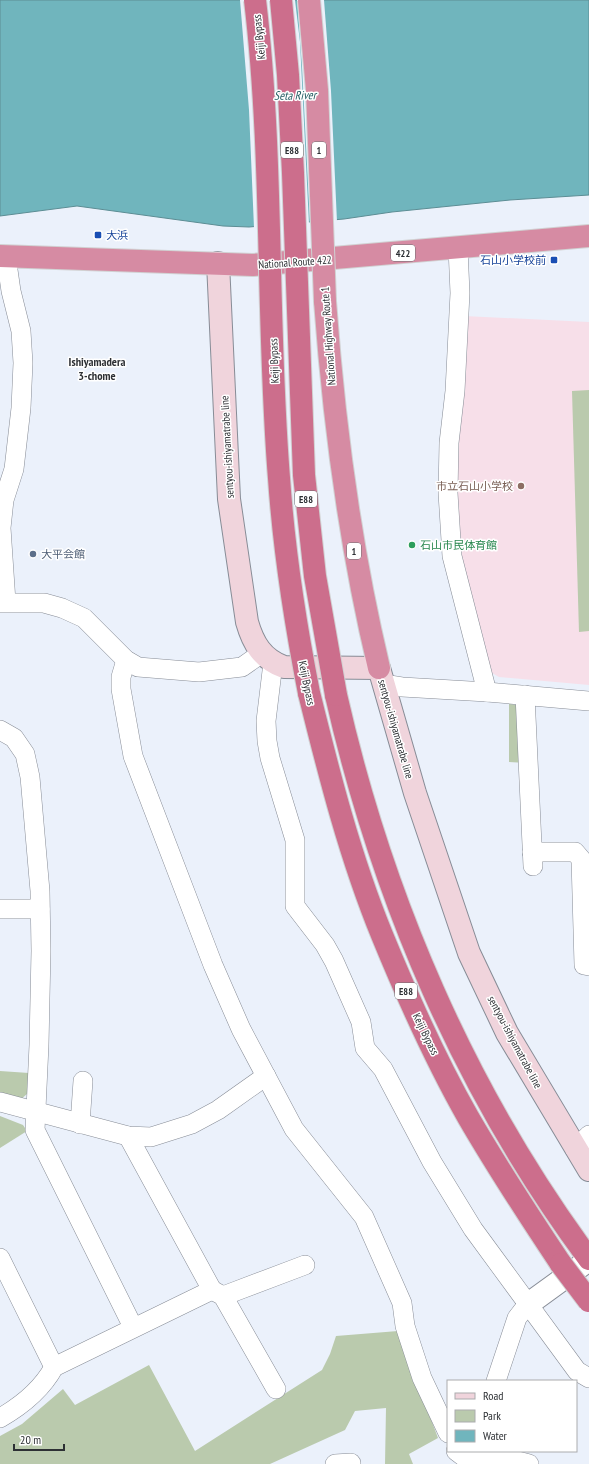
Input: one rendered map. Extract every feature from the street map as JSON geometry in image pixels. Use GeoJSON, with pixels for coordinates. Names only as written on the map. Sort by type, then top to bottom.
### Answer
{"type":"FeatureCollection","features":[{"type":"Feature","properties":{"kind":"highway","name":"Keiji Bypass"},"geometry":{"type":"LineString","coordinates":[[255,0],[263,90],[279,479],[296,628],[309,693],[348,839],[381,934],[419,1020],[468,1116],[521,1204],[561,1264],[589,1301]]}},
{"type":"Feature","properties":{"kind":"highway","name":"E88"},"geometry":{"type":"LineString","coordinates":[[281,0],[288,75],[293,173],[304,475],[316,583],[336,695],[351,761],[378,850],[413,944],[468,1066],[525,1166],[586,1256]]}},
{"type":"Feature","properties":{"kind":"highway","name":"National Highway Route 1"},"geometry":{"type":"LineString","coordinates":[[309,0],[317,90],[325,301],[332,388],[356,563],[381,676]]}},
{"type":"Feature","properties":{"kind":"highway","name":"National Route 422"},"geometry":{"type":"LineString","coordinates":[[3,256],[253,265],[589,236]]}},
{"type":"Feature","properties":{"kind":"main road","name":"sentyou-ishiyamatrabe line"},"geometry":{"type":"LineString","coordinates":[[218,263],[229,499],[246,622],[252,640],[268,658],[290,667],[381,676],[415,793],[469,953],[507,1032],[582,1142],[589,1170]]}},
{"type":"Feature","properties":{"kind":"street"},"geometry":{"type":"LineString","coordinates":[[458,248],[460,293],[455,391],[449,444],[448,493],[452,556],[487,692]]}},
{"type":"Feature","properties":{"kind":"street"},"geometry":{"type":"LineString","coordinates":[[3,256],[21,331],[23,363],[21,408],[14,469],[4,500],[1,528],[3,603],[44,603],[62,608],[84,618],[126,660],[138,667],[199,672],[242,667],[268,658],[266,721],[267,742],[270,758],[295,840],[295,906],[325,945],[334,960],[362,1022],[365,1048],[383,1069],[432,1162],[473,1229],[527,1305],[577,1371],[589,1378]]}},
{"type":"Feature","properties":{"kind":"street"},"geometry":{"type":"LineString","coordinates":[[126,660],[121,677],[121,689],[133,756],[213,965],[241,1029],[294,1129],[364,1217],[402,1303],[405,1326],[422,1378],[447,1431]]}},
{"type":"Feature","properties":{"kind":"street"},"geometry":{"type":"LineString","coordinates":[[381,676],[402,687],[487,692],[589,701]]}},
{"type":"Feature","properties":{"kind":"street"},"geometry":{"type":"LineString","coordinates":[[525,695],[533,859],[576,852],[581,859],[584,965],[589,966]]}},
{"type":"Feature","properties":{"kind":"street"},"geometry":{"type":"LineString","coordinates":[[0,730],[14,738],[25,754],[30,777],[40,910],[39,1045],[35,1130],[134,1327]]}},
{"type":"Feature","properties":{"kind":"street"},"geometry":{"type":"LineString","coordinates":[[0,909],[40,910]]}},
{"type":"Feature","properties":{"kind":"street"},"geometry":{"type":"LineString","coordinates":[[0,1102],[36,1113],[128,1136],[151,1137],[192,1124],[218,1110],[266,1076]]}},
{"type":"Feature","properties":{"kind":"street"},"geometry":{"type":"LineString","coordinates":[[80,1124],[84,1081]]}},
{"type":"Feature","properties":{"kind":"street"},"geometry":{"type":"LineString","coordinates":[[128,1136],[218,1293],[276,1389]]}},
{"type":"Feature","properties":{"kind":"street"},"geometry":{"type":"LineString","coordinates":[[496,1380],[517,1318],[527,1305],[586,1256]]}},
{"type":"Feature","properties":{"kind":"street"},"geometry":{"type":"LineString","coordinates":[[0,1258],[54,1367]]}},
{"type":"Feature","properties":{"kind":"street"},"geometry":{"type":"LineString","coordinates":[[0,1418],[20,1407],[49,1377],[54,1367],[134,1327],[218,1293],[305,1265]]}},
{"type":"Feature","properties":{"kind":"street"},"geometry":{"type":"LineString","coordinates":[[457,1452],[468,1460],[482,1458],[506,1458],[529,1464]]}},
{"type":"Feature","properties":{"kind":"shaded area","name":"市立石山小学校"},"geometry":{"type":"Polygon","coordinates":[[[464,316],[589,322],[589,685],[499,677],[487,670],[453,521],[464,316]]]}},
{"type":"Feature","properties":{"kind":"green space"},"geometry":{"type":"Polygon","coordinates":[[[589,390],[589,631],[579,632],[572,391],[589,390]]]}},
{"type":"Feature","properties":{"kind":"green space"},"geometry":{"type":"Polygon","coordinates":[[[509,704],[519,705],[526,763],[509,762],[509,704]]]}},
{"type":"Feature","properties":{"kind":"green space"},"geometry":{"type":"Polygon","coordinates":[[[0,1071],[29,1073],[27,1094],[20,1100],[0,1096],[0,1071]]]}},
{"type":"Feature","properties":{"kind":"green space"},"geometry":{"type":"Polygon","coordinates":[[[0,1116],[23,1125],[27,1131],[0,1148],[0,1116]]]}},
{"type":"Feature","properties":{"kind":"green space"},"geometry":{"type":"Polygon","coordinates":[[[398,1331],[438,1438],[409,1454],[413,1464],[385,1464],[386,1408],[355,1411],[345,1430],[270,1464],[0,1464],[0,1436],[22,1424],[63,1389],[75,1405],[149,1365],[195,1451],[322,1370],[330,1354],[336,1336],[398,1331]]]}},
{"type":"Feature","properties":{"kind":"water","name":"Seta River"},"geometry":{"type":"Polygon","coordinates":[[[0,0],[589,0],[589,195],[510,200],[392,212],[344,219],[249,227],[223,226],[77,206],[0,216],[0,0]]]}},
{"type":"Feature","properties":{"kind":"pier"},"geometry":{"type":"Polygon","coordinates":[[[240,0],[295,0],[300,42],[309,224],[254,228],[249,110],[240,0]]]}},
{"type":"Feature","properties":{"kind":"pier"},"geometry":{"type":"Polygon","coordinates":[[[297,0],[324,0],[331,91],[337,222],[310,224],[297,0]]]}},
{"type":"Feature","properties":{"kind":"place","name":"大浜"},"geometry":{"type":"Point","coordinates":[98,235]}},
{"type":"Feature","properties":{"kind":"place","name":"石山小学校前"},"geometry":{"type":"Point","coordinates":[554,260]}},
{"type":"Feature","properties":{"kind":"place","name":"市立石山小学校"},"geometry":{"type":"Point","coordinates":[521,486]}},
{"type":"Feature","properties":{"kind":"place","name":"石山市民体育館"},"geometry":{"type":"Point","coordinates":[412,545]}},
{"type":"Feature","properties":{"kind":"place","name":"大平会館"},"geometry":{"type":"Point","coordinates":[33,554]}},
{"type":"Feature","properties":{"kind":"district","name":"Ishiyamadera 3-chome"},"geometry":{"type":"Point","coordinates":[97,368]}}]}
